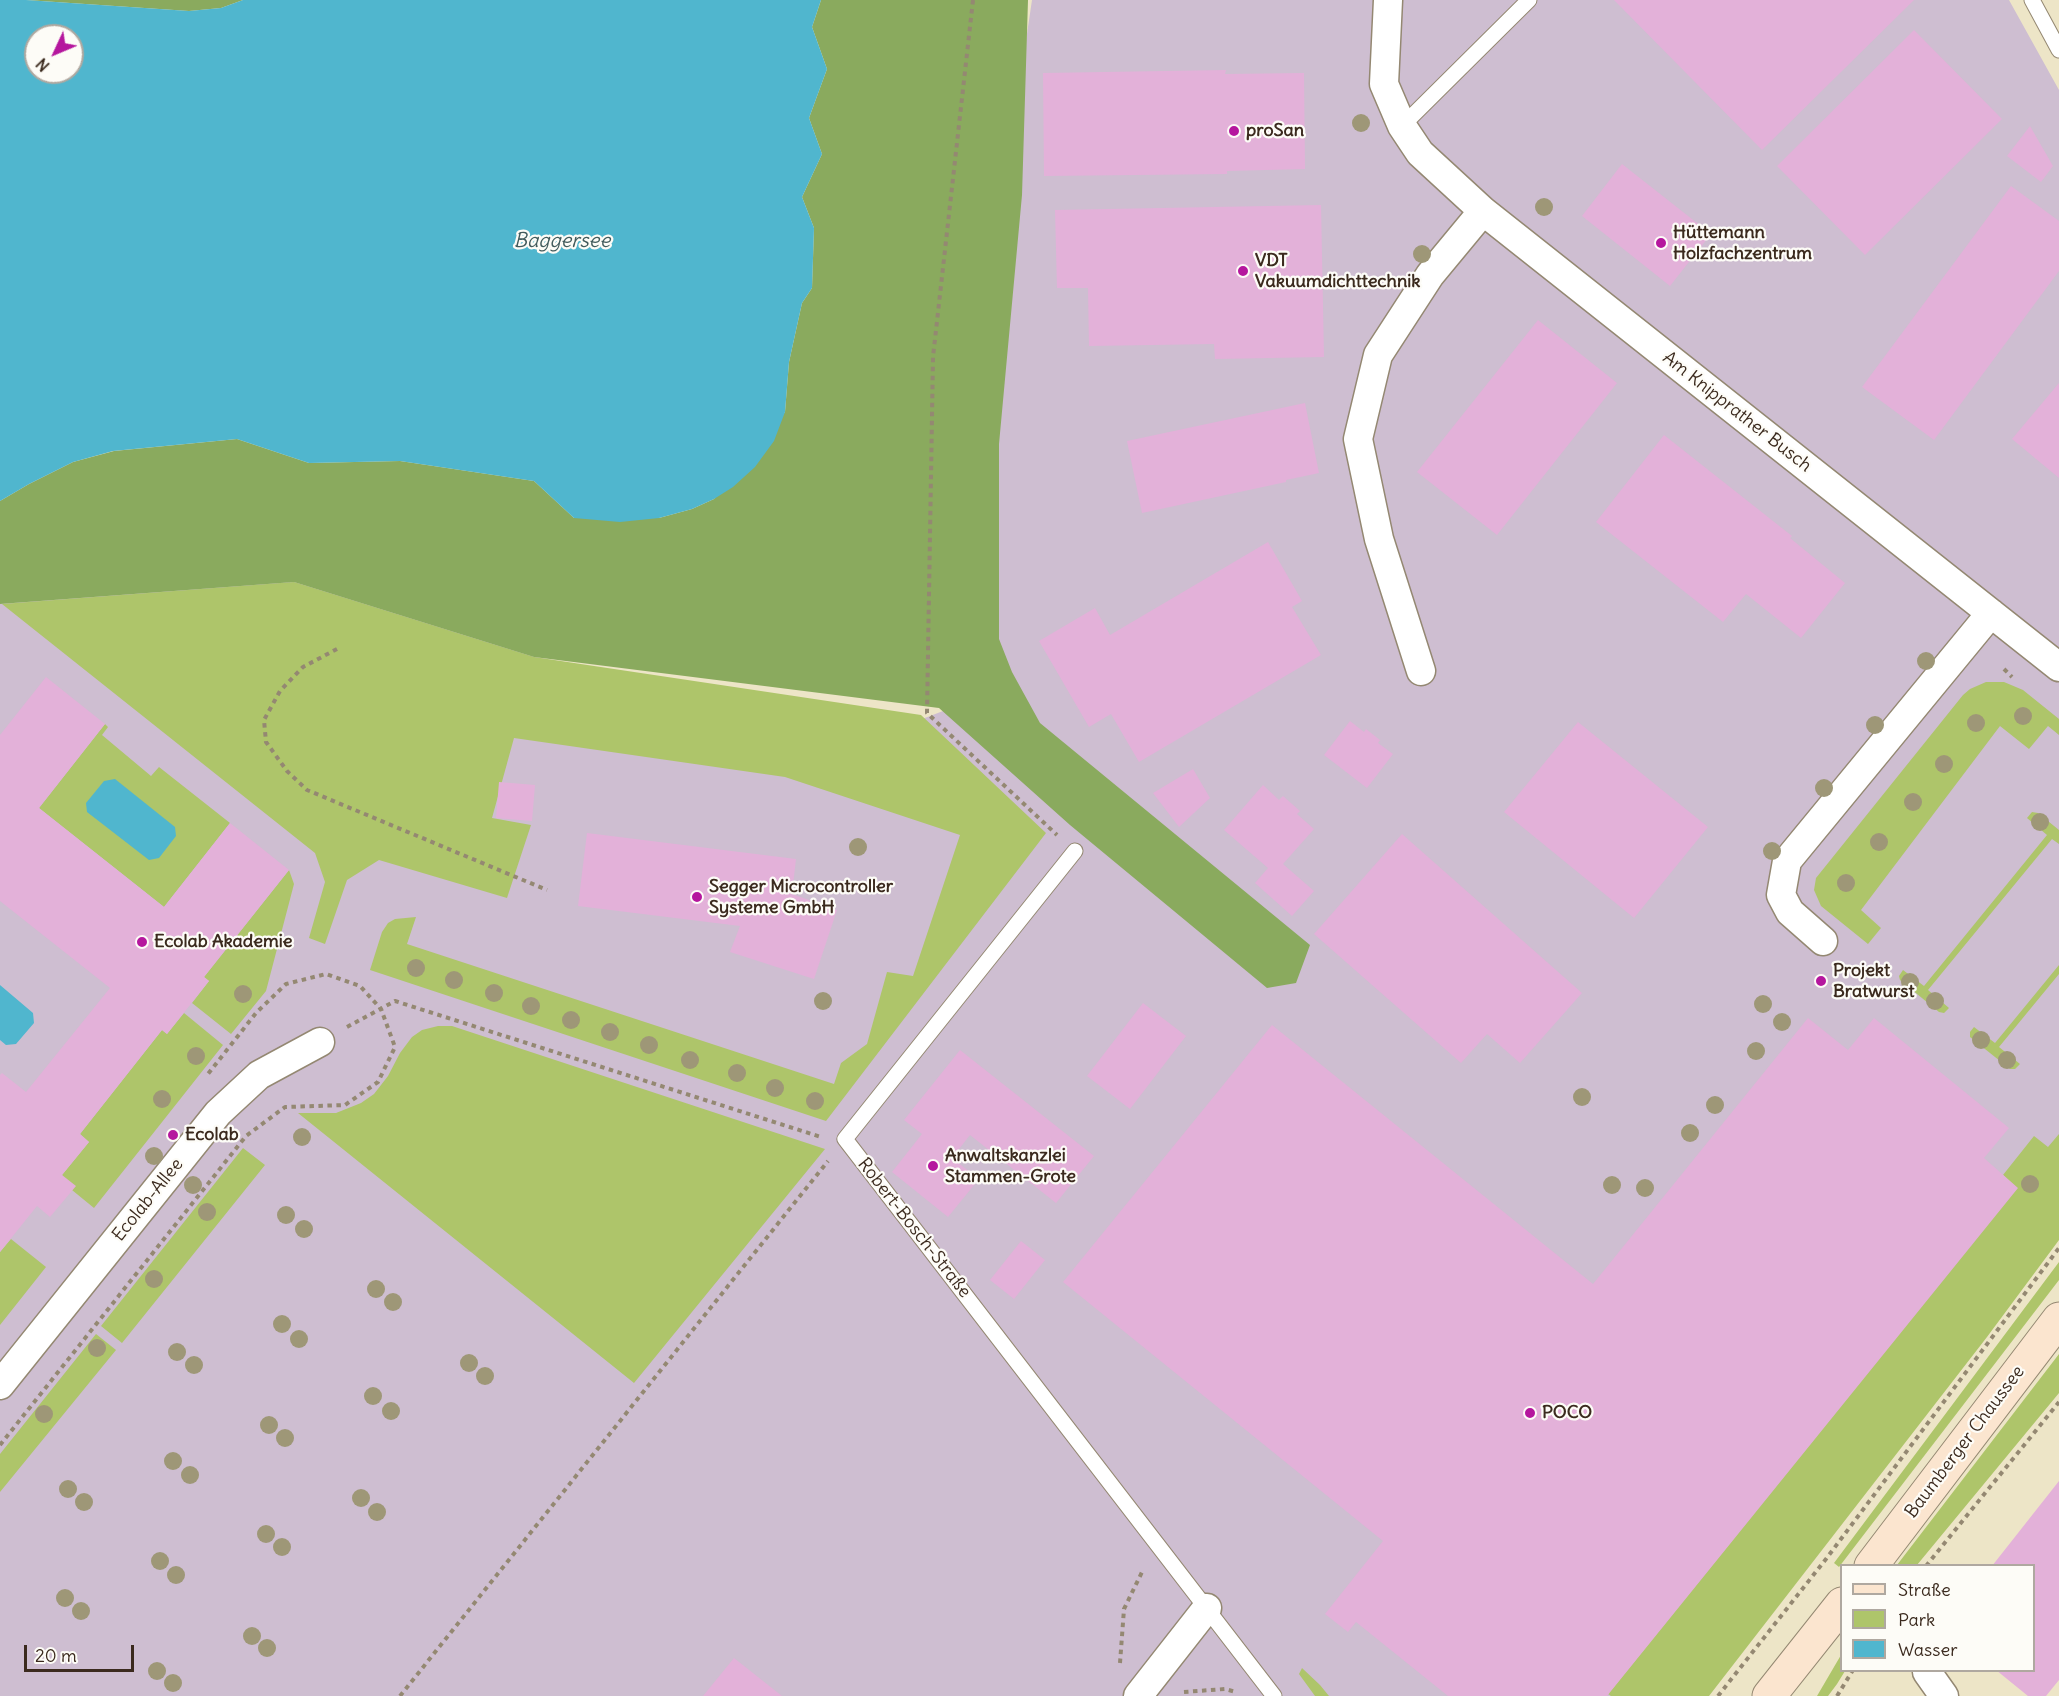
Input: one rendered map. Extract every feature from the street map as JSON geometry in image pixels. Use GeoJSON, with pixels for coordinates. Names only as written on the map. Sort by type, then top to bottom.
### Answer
{"type":"FeatureCollection","features":[{"type":"Feature","properties":{"kind":"street","name":"Am Knipprather Busch"},"geometry":{"type":"LineString","coordinates":[[1388,0],[1384,84],[1402,126],[1420,153],[1483,211],[2059,667]]}},
{"type":"Feature","properties":{"kind":"street"},"geometry":{"type":"LineString","coordinates":[[1422,670],[1379,539],[1358,439],[1378,355],[1430,275],[1483,211]]}},
{"type":"Feature","properties":{"kind":"street"},"geometry":{"type":"LineString","coordinates":[[1823,941],[1790,912],[1781,895],[1787,861],[1992,613]]}},
{"type":"Feature","properties":{"kind":"street","name":"Ecolab-Allee"},"geometry":{"type":"LineString","coordinates":[[0,1385],[218,1113],[259,1075],[320,1042]]}},
{"type":"Feature","properties":{"kind":"street","name":"Baumberger Chaussee"},"geometry":{"type":"LineString","coordinates":[[1873,1564],[2059,1319]]}},
{"type":"Feature","properties":{"kind":"street"},"geometry":{"type":"LineString","coordinates":[[1769,1696],[1840,1607]]}},
{"type":"Feature","properties":{"kind":"street"},"geometry":{"type":"LineString","coordinates":[[1138,1696],[1207,1608]]}},
{"type":"Feature","properties":{"kind":"street"},"geometry":{"type":"LineString","coordinates":[[1927,1672],[1944,1696]]}},
{"type":"Feature","properties":{"kind":"lane"},"geometry":{"type":"LineString","coordinates":[[1402,126],[1529,0]]}},
{"type":"Feature","properties":{"kind":"lane"},"geometry":{"type":"LineString","coordinates":[[2032,0],[2059,50]]}},
{"type":"Feature","properties":{"kind":"lane","name":"Robert-Bosch-Straße"},"geometry":{"type":"LineString","coordinates":[[1075,851],[845,1139],[1274,1696]]}},
{"type":"Feature","properties":{"kind":"path"},"geometry":{"type":"LineString","coordinates":[[973,0],[933,357],[927,713],[1075,851]]}},
{"type":"Feature","properties":{"kind":"path"},"geometry":{"type":"LineString","coordinates":[[337,650],[303,667],[280,691],[264,720],[266,742],[287,771],[307,790],[547,890]]}},
{"type":"Feature","properties":{"kind":"path"},"geometry":{"type":"LineString","coordinates":[[320,1042],[395,1001],[824,1138],[845,1139]]}},
{"type":"Feature","properties":{"kind":"path"},"geometry":{"type":"LineString","coordinates":[[0,1445],[246,1136]]}},
{"type":"Feature","properties":{"kind":"path"},"geometry":{"type":"LineString","coordinates":[[400,1696],[845,1139]]}},
{"type":"Feature","properties":{"kind":"path"},"geometry":{"type":"LineString","coordinates":[[1718,1696],[1826,1559],[2059,1248]]}},
{"type":"Feature","properties":{"kind":"path"},"geometry":{"type":"LineString","coordinates":[[1928,1564],[2059,1402]]}},
{"type":"Feature","properties":{"kind":"path"},"geometry":{"type":"LineString","coordinates":[[1120,1671],[1124,1609],[1156,1542]]}},
{"type":"Feature","properties":{"kind":"path"},"geometry":{"type":"LineString","coordinates":[[1837,1696],[1852,1672]]}},
{"type":"Feature","properties":{"kind":"path"},"geometry":{"type":"LineString","coordinates":[[1181,1692],[1225,1689],[1242,1694]]}},
{"type":"Feature","properties":{"kind":"shaded area"},"geometry":{"type":"Polygon","coordinates":[[[1032,0],[2009,0],[2059,90],[2059,1220],[1693,1696],[0,1696],[0,604],[294,582],[534,657],[917,721],[990,693],[998,229],[1032,0]]]}},
{"type":"Feature","properties":{"kind":"green space"},"geometry":{"type":"Polygon","coordinates":[[[26,0],[243,0],[221,8],[189,11],[26,0]]]}},
{"type":"Feature","properties":{"kind":"green space"},"geometry":{"type":"Polygon","coordinates":[[[821,0],[1028,0],[1022,195],[999,444],[999,639],[1012,672],[1040,723],[1310,945],[1296,983],[1267,988],[1070,825],[939,708],[534,657],[294,582],[0,604],[0,501],[73,462],[114,451],[237,439],[309,463],[400,461],[534,481],[574,518],[659,518],[692,509],[714,499],[785,412],[789,362],[802,303],[812,288],[814,228],[802,197],[822,154],[809,118],[827,69],[812,27],[821,0]]]}},
{"type":"Feature","properties":{"kind":"green space"},"geometry":{"type":"Polygon","coordinates":[[[294,582],[534,657],[921,715],[1046,833],[826,1121],[370,970],[382,932],[388,923],[395,919],[416,917],[407,944],[834,1084],[841,1063],[867,1044],[887,972],[913,976],[960,835],[785,777],[514,738],[492,818],[531,825],[507,898],[379,860],[347,880],[325,944],[309,938],[325,882],[315,853],[2,604],[294,582]]]}},
{"type":"Feature","properties":{"kind":"green space"},"geometry":{"type":"Polygon","coordinates":[[[1986,682],[2004,682],[2023,690],[2059,719],[2059,735],[2048,726],[2029,749],[2000,726],[1861,910],[1881,928],[1868,944],[1821,906],[1814,890],[1816,878],[1963,695],[1986,682]]]}},
{"type":"Feature","properties":{"kind":"green space"},"geometry":{"type":"Polygon","coordinates":[[[105,724],[108,727],[102,735],[151,776],[159,767],[230,823],[164,907],[39,808],[105,724]]]}},
{"type":"Feature","properties":{"kind":"green space"},"geometry":{"type":"Polygon","coordinates":[[[2032,812],[2038,813],[2059,830],[2059,844],[2052,839],[1928,990],[1949,1008],[1944,1013],[1939,1012],[1900,980],[1899,976],[1903,970],[1924,986],[2047,835],[2027,818],[2032,812]]]}},
{"type":"Feature","properties":{"kind":"green space"},"geometry":{"type":"Polygon","coordinates":[[[289,870],[294,884],[266,991],[231,1034],[192,1003],[209,981],[204,977],[289,870]]]}},
{"type":"Feature","properties":{"kind":"green space"},"geometry":{"type":"Polygon","coordinates":[[[2059,965],[2059,974],[1999,1047],[2020,1064],[2015,1069],[2010,1069],[1970,1037],[1970,1032],[1974,1027],[1995,1043],[2059,965]]]}},
{"type":"Feature","properties":{"kind":"green space"},"geometry":{"type":"Polygon","coordinates":[[[184,1013],[223,1045],[94,1208],[72,1190],[62,1175],[89,1142],[80,1134],[162,1030],[167,1034],[184,1013]]]}},
{"type":"Feature","properties":{"kind":"green space"},"geometry":{"type":"Polygon","coordinates":[[[438,1026],[452,1026],[825,1149],[634,1383],[298,1113],[336,1113],[361,1103],[374,1094],[388,1076],[400,1053],[412,1037],[422,1030],[438,1026]]]}},
{"type":"Feature","properties":{"kind":"green space"},"geometry":{"type":"Polygon","coordinates":[[[2059,1134],[2059,1240],[1987,1337],[1709,1696],[1611,1696],[1608,1694],[2017,1188],[2003,1175],[2034,1136],[2048,1147],[2059,1134]]]}},
{"type":"Feature","properties":{"kind":"green space"},"geometry":{"type":"Polygon","coordinates":[[[243,1148],[265,1165],[122,1343],[101,1326],[243,1148]]]}},
{"type":"Feature","properties":{"kind":"green space"},"geometry":{"type":"Polygon","coordinates":[[[11,1239],[46,1267],[0,1325],[0,1252],[11,1239]]]}},
{"type":"Feature","properties":{"kind":"green space"},"geometry":{"type":"Polygon","coordinates":[[[2059,1262],[2059,1280],[1839,1567],[1834,1563],[2059,1262]]]}},
{"type":"Feature","properties":{"kind":"green space"},"geometry":{"type":"Polygon","coordinates":[[[96,1334],[116,1350],[0,1492],[0,1454],[96,1334]]]}},
{"type":"Feature","properties":{"kind":"green space"},"geometry":{"type":"Polygon","coordinates":[[[2059,1354],[2059,1393],[1918,1564],[1898,1564],[2059,1354]]]}},
{"type":"Feature","properties":{"kind":"green space"},"geometry":{"type":"Polygon","coordinates":[[[1840,1657],[1840,1672],[1844,1672],[1828,1696],[1817,1696],[1840,1657]]]}},
{"type":"Feature","properties":{"kind":"green space"},"geometry":{"type":"Polygon","coordinates":[[[1302,1668],[1329,1696],[1315,1696],[1299,1674],[1302,1668]]]}},
{"type":"Feature","properties":{"kind":"water","name":"Baggersee"},"geometry":{"type":"Polygon","coordinates":[[[0,0],[189,11],[221,8],[243,0],[821,0],[812,27],[827,69],[809,118],[822,154],[802,197],[814,228],[812,288],[802,303],[789,362],[785,412],[774,441],[755,467],[733,487],[714,499],[692,509],[659,518],[620,522],[574,518],[534,481],[400,461],[309,463],[237,439],[113,451],[73,462],[0,501],[0,0]]]}},
{"type":"Feature","properties":{"kind":"water"},"geometry":{"type":"Polygon","coordinates":[[[115,779],[175,827],[176,836],[159,858],[149,860],[87,812],[86,803],[104,781],[115,779]]]}},
{"type":"Feature","properties":{"kind":"water"},"geometry":{"type":"Polygon","coordinates":[[[0,985],[33,1013],[34,1023],[16,1044],[6,1045],[0,1040],[0,985]]]}},
{"type":"Feature","properties":{"kind":"building"},"geometry":{"type":"Polygon","coordinates":[[[1614,0],[1914,0],[1762,150],[1614,0]]]}},
{"type":"Feature","properties":{"kind":"building"},"geometry":{"type":"Polygon","coordinates":[[[1914,30],[2002,119],[1865,255],[1777,166],[1914,30]]]}},
{"type":"Feature","properties":{"kind":"building"},"geometry":{"type":"Polygon","coordinates":[[[1226,70],[1225,74],[1304,73],[1305,169],[1227,171],[1227,174],[1044,176],[1043,73],[1226,70]]]}},
{"type":"Feature","properties":{"kind":"building"},"geometry":{"type":"Polygon","coordinates":[[[2030,126],[2053,166],[2041,182],[2007,156],[2030,126]]]}},
{"type":"Feature","properties":{"kind":"building"},"geometry":{"type":"Polygon","coordinates":[[[1622,164],[1711,234],[1670,286],[1582,216],[1622,164]]]}},
{"type":"Feature","properties":{"kind":"building"},"geometry":{"type":"Polygon","coordinates":[[[2011,186],[2059,221],[2059,271],[1934,440],[1862,387],[2011,186]]]}},
{"type":"Feature","properties":{"kind":"building"},"geometry":{"type":"Polygon","coordinates":[[[1321,205],[1324,357],[1215,359],[1214,344],[1089,346],[1088,288],[1057,288],[1055,210],[1321,205]]]}},
{"type":"Feature","properties":{"kind":"building"},"geometry":{"type":"Polygon","coordinates":[[[1538,320],[1617,383],[1497,535],[1417,472],[1538,320]]]}},
{"type":"Feature","properties":{"kind":"building"},"geometry":{"type":"Polygon","coordinates":[[[2059,383],[2059,478],[2012,439],[2059,383]]]}},
{"type":"Feature","properties":{"kind":"building"},"geometry":{"type":"Polygon","coordinates":[[[1305,403],[1319,473],[1142,513],[1127,441],[1305,403]]]}},
{"type":"Feature","properties":{"kind":"building"},"geometry":{"type":"Polygon","coordinates":[[[1664,435],[1792,536],[1790,538],[1845,583],[1801,638],[1746,594],[1723,622],[1596,522],[1664,435]]]}},
{"type":"Feature","properties":{"kind":"building"},"geometry":{"type":"Polygon","coordinates":[[[1268,542],[1302,601],[1292,607],[1321,655],[1139,762],[1111,714],[1089,727],[1039,641],[1095,608],[1110,635],[1268,542]]]}},
{"type":"Feature","properties":{"kind":"building","name":"Ecolab Akademie"},"geometry":{"type":"Polygon","coordinates":[[[46,677],[105,724],[39,808],[164,907],[230,823],[289,870],[204,977],[209,981],[167,1034],[162,1030],[80,1134],[89,1142],[62,1175],[76,1186],[50,1217],[37,1206],[0,1252],[0,1075],[2,1073],[26,1092],[110,988],[0,901],[0,735],[46,677]]]}},
{"type":"Feature","properties":{"kind":"building"},"geometry":{"type":"Polygon","coordinates":[[[1350,721],[1364,732],[1366,729],[1380,740],[1378,743],[1393,754],[1367,788],[1324,755],[1350,721]]]}},
{"type":"Feature","properties":{"kind":"building"},"geometry":{"type":"Polygon","coordinates":[[[1578,722],[1708,827],[1634,918],[1504,812],[1578,722]]]}},
{"type":"Feature","properties":{"kind":"building"},"geometry":{"type":"Polygon","coordinates":[[[1193,769],[1210,798],[1179,827],[1153,793],[1193,769]]]}},
{"type":"Feature","properties":{"kind":"building"},"geometry":{"type":"Polygon","coordinates":[[[499,782],[535,785],[532,821],[496,818],[499,782]]]}},
{"type":"Feature","properties":{"kind":"building"},"geometry":{"type":"Polygon","coordinates":[[[1263,785],[1279,800],[1283,796],[1300,811],[1297,814],[1314,829],[1283,864],[1314,891],[1292,916],[1255,883],[1268,868],[1224,830],[1263,785]]]}},
{"type":"Feature","properties":{"kind":"building"},"geometry":{"type":"Polygon","coordinates":[[[587,833],[796,859],[792,894],[837,910],[814,979],[730,952],[740,926],[578,906],[587,833]]]}},
{"type":"Feature","properties":{"kind":"building"},"geometry":{"type":"Polygon","coordinates":[[[1402,834],[1582,993],[1520,1063],[1487,1034],[1461,1063],[1314,934],[1402,834]]]}},
{"type":"Feature","properties":{"kind":"building"},"geometry":{"type":"Polygon","coordinates":[[[1143,1003],[1186,1036],[1130,1109],[1087,1076],[1143,1003]]]}},
{"type":"Feature","properties":{"kind":"building","name":"POCO"},"geometry":{"type":"Polygon","coordinates":[[[1808,1018],[1848,1050],[1874,1018],[2009,1128],[1984,1158],[2018,1188],[1607,1696],[1448,1696],[1356,1622],[1348,1632],[1325,1614],[1383,1541],[1063,1282],[1272,1025],[1593,1284],[1808,1018]]]}},
{"type":"Feature","properties":{"kind":"building"},"geometry":{"type":"Polygon","coordinates":[[[960,1050],[1094,1156],[1056,1203],[970,1135],[952,1158],[979,1179],[948,1217],[892,1172],[922,1134],[904,1120],[960,1050]]]}},
{"type":"Feature","properties":{"kind":"building"},"geometry":{"type":"Polygon","coordinates":[[[1021,1241],[1045,1260],[1014,1299],[990,1280],[1021,1241]]]}},
{"type":"Feature","properties":{"kind":"building"},"geometry":{"type":"Polygon","coordinates":[[[2059,1481],[2059,1680],[2046,1696],[2028,1696],[1998,1672],[2035,1672],[2035,1564],[1994,1564],[2059,1481]]]}},
{"type":"Feature","properties":{"kind":"building"},"geometry":{"type":"Polygon","coordinates":[[[734,1658],[782,1696],[703,1696],[734,1658]]]}},
{"type":"Feature","properties":{"kind":"place","name":"proSan"},"geometry":{"type":"Point","coordinates":[1234,131]}},
{"type":"Feature","properties":{"kind":"place","name":"Hüttemann Holzfachzentrum"},"geometry":{"type":"Point","coordinates":[1661,243]}},
{"type":"Feature","properties":{"kind":"place","name":"VDT Vakuumdichttechnik"},"geometry":{"type":"Point","coordinates":[1243,271]}},
{"type":"Feature","properties":{"kind":"place","name":"Segger Microcontroller Systeme GmbH"},"geometry":{"type":"Point","coordinates":[697,897]}},
{"type":"Feature","properties":{"kind":"place","name":"Ecolab Akademie"},"geometry":{"type":"Point","coordinates":[142,942]}},
{"type":"Feature","properties":{"kind":"place","name":"Projekt Bratwurst"},"geometry":{"type":"Point","coordinates":[1821,981]}},
{"type":"Feature","properties":{"kind":"place","name":"Ecolab"},"geometry":{"type":"Point","coordinates":[173,1135]}},
{"type":"Feature","properties":{"kind":"place","name":"Anwaltskanzlei Stammen-Grote"},"geometry":{"type":"Point","coordinates":[933,1166]}},
{"type":"Feature","properties":{"kind":"place","name":"POCO"},"geometry":{"type":"Point","coordinates":[1530,1413]}}]}
